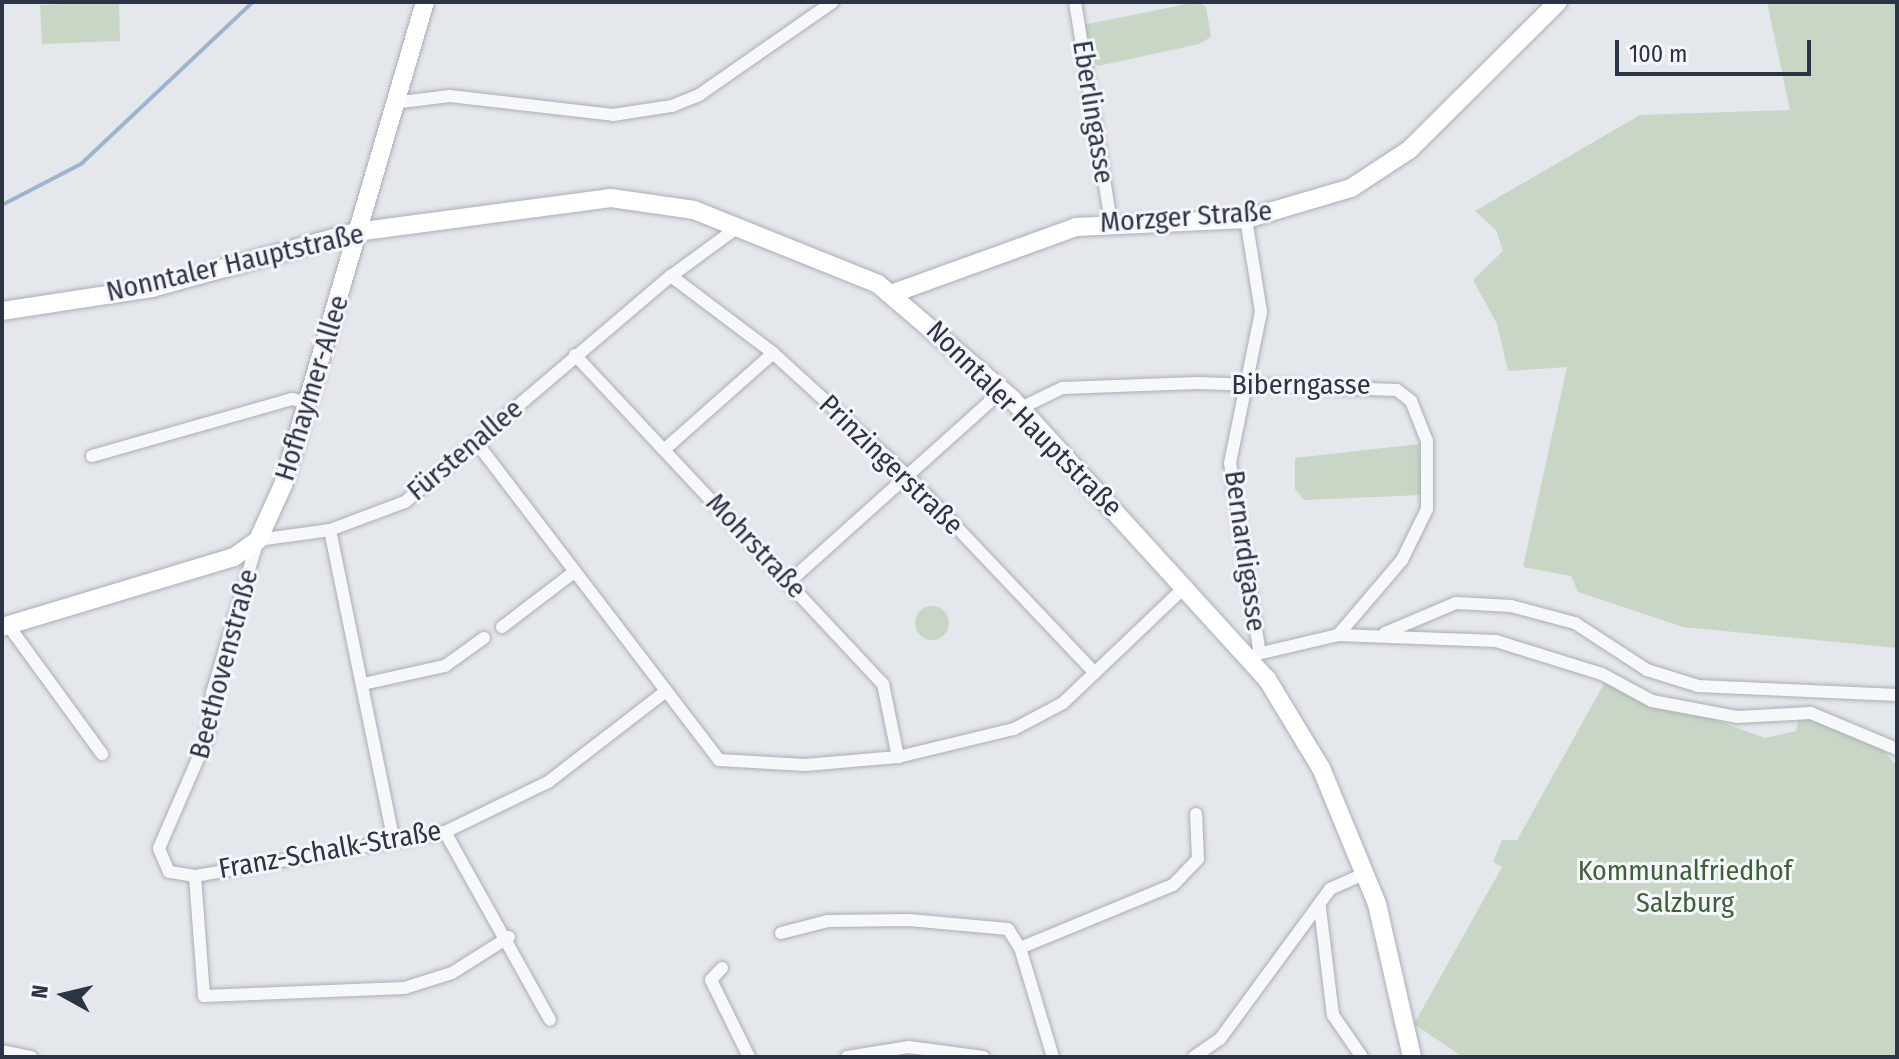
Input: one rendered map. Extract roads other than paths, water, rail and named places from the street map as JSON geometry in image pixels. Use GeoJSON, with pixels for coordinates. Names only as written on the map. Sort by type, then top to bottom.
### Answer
{"type":"FeatureCollection","features":[{"type":"Feature","properties":{"kind":"main road","name":"Hofhaymer-Allee"},"geometry":{"type":"LineString","coordinates":[[258,540],[308,403],[393,103],[425,2]]}},
{"type":"Feature","properties":{"kind":"main road","name":"Morzger Straße"},"geometry":{"type":"LineString","coordinates":[[894,293],[1040,238],[1111,221],[1246,219],[1340,192],[1391,165],[1558,2]]}},
{"type":"Feature","properties":{"kind":"main road","name":"Nonntaler Hauptstraße"},"geometry":{"type":"LineString","coordinates":[[2,311],[159,286],[356,232],[611,198],[694,210],[894,293],[1003,390],[1186,586],[1254,652],[1321,768],[1364,874],[1412,1057]]}},
{"type":"Feature","properties":{"kind":"main road","name":"Fürstenallee"},"geometry":{"type":"LineString","coordinates":[[5,626],[234,557],[258,540]]}},
{"type":"Feature","properties":{"kind":"street"},"geometry":{"type":"LineString","coordinates":[[393,103],[450,96],[613,115],[672,106],[699,95],[833,2]]}},
{"type":"Feature","properties":{"kind":"street","name":"Eberlingasse"},"geometry":{"type":"LineString","coordinates":[[1075,2],[1111,221]]}},
{"type":"Feature","properties":{"kind":"street","name":"Bernardigasse"},"geometry":{"type":"LineString","coordinates":[[1246,219],[1261,312],[1242,386],[1230,463],[1254,652]]}},
{"type":"Feature","properties":{"kind":"street","name":"Fürstenallee"},"geometry":{"type":"LineString","coordinates":[[258,540],[330,530],[405,502],[575,355],[671,276],[738,227]]}},
{"type":"Feature","properties":{"kind":"street","name":"Prinzingerstraße"},"geometry":{"type":"LineString","coordinates":[[671,276],[773,353],[909,477],[1095,673]]}},
{"type":"Feature","properties":{"kind":"street"},"geometry":{"type":"LineString","coordinates":[[665,449],[773,353]]}},
{"type":"Feature","properties":{"kind":"street","name":"Mohrstraße"},"geometry":{"type":"LineString","coordinates":[[575,355],[790,581],[883,684],[898,757]]}},
{"type":"Feature","properties":{"kind":"street","name":"Biberngasse"},"geometry":{"type":"LineString","coordinates":[[1021,408],[1062,388],[1383,385],[1411,401],[1419,415],[1429,458],[1422,524],[1402,560],[1338,635]]}},
{"type":"Feature","properties":{"kind":"street"},"geometry":{"type":"LineString","coordinates":[[790,581],[1003,390]]}},
{"type":"Feature","properties":{"kind":"street"},"geometry":{"type":"LineString","coordinates":[[92,456],[292,399],[308,403]]}},
{"type":"Feature","properties":{"kind":"street"},"geometry":{"type":"LineString","coordinates":[[476,442],[573,573],[719,760],[805,765],[898,757],[1014,729],[1045,716],[1186,586]]}},
{"type":"Feature","properties":{"kind":"street"},"geometry":{"type":"LineString","coordinates":[[330,530],[393,838]]}},
{"type":"Feature","properties":{"kind":"street","name":"Beethovenstraße"},"geometry":{"type":"LineString","coordinates":[[195,876],[169,872],[159,848],[208,736],[212,693],[258,540]]}},
{"type":"Feature","properties":{"kind":"street"},"geometry":{"type":"LineString","coordinates":[[502,627],[573,573]]}},
{"type":"Feature","properties":{"kind":"street"},"geometry":{"type":"LineString","coordinates":[[1382,634],[1456,603],[1511,606],[1575,623],[1647,670],[1698,686],[1897,695]]}},
{"type":"Feature","properties":{"kind":"street","name":"Fürstenallee"},"geometry":{"type":"LineString","coordinates":[[5,626],[102,754]]}},
{"type":"Feature","properties":{"kind":"street"},"geometry":{"type":"LineString","coordinates":[[1254,652],[1338,635],[1382,634],[1504,642],[1602,674],[1652,701],[1737,717],[1818,714],[1897,749]]}},
{"type":"Feature","properties":{"kind":"street"},"geometry":{"type":"LineString","coordinates":[[363,684],[445,666],[484,638]]}},
{"type":"Feature","properties":{"kind":"street","name":"Franz-Schalk-Straße"},"geometry":{"type":"LineString","coordinates":[[195,876],[393,838],[445,832],[548,782],[665,692]]}},
{"type":"Feature","properties":{"kind":"street"},"geometry":{"type":"LineString","coordinates":[[1020,948],[1173,885],[1198,859],[1196,814]]}},
{"type":"Feature","properties":{"kind":"street"},"geometry":{"type":"LineString","coordinates":[[445,832],[509,937],[550,1020]]}},
{"type":"Feature","properties":{"kind":"street"},"geometry":{"type":"LineString","coordinates":[[1194,1057],[1220,1039],[1338,883],[1364,874]]}},
{"type":"Feature","properties":{"kind":"street"},"geometry":{"type":"LineString","coordinates":[[195,876],[204,996],[404,988],[452,973],[509,937]]}},
{"type":"Feature","properties":{"kind":"street"},"geometry":{"type":"LineString","coordinates":[[1320,908],[1333,1015],[1362,1057]]}},
{"type":"Feature","properties":{"kind":"street"},"geometry":{"type":"LineString","coordinates":[[781,933],[828,921],[909,920],[1008,929],[1020,948],[1053,1057]]}},
{"type":"Feature","properties":{"kind":"street"},"geometry":{"type":"LineString","coordinates":[[722,968],[711,980],[749,1057]]}},
{"type":"Feature","properties":{"kind":"street"},"geometry":{"type":"LineString","coordinates":[[847,1057],[909,1047],[983,1057]]}},
{"type":"Feature","properties":{"kind":"street"},"geometry":{"type":"LineString","coordinates":[[2,1051],[31,1057]]}},
{"type":"Feature","properties":{"kind":"waterway"},"geometry":{"type":"LineString","coordinates":[[2,205],[81,164],[253,2]]}},
{"type":"Feature","properties":{"kind":"park label","name":"Kommunalfriedhof Salzburg"},"geometry":{"type":"Point","coordinates":[1685,887]}}]}
